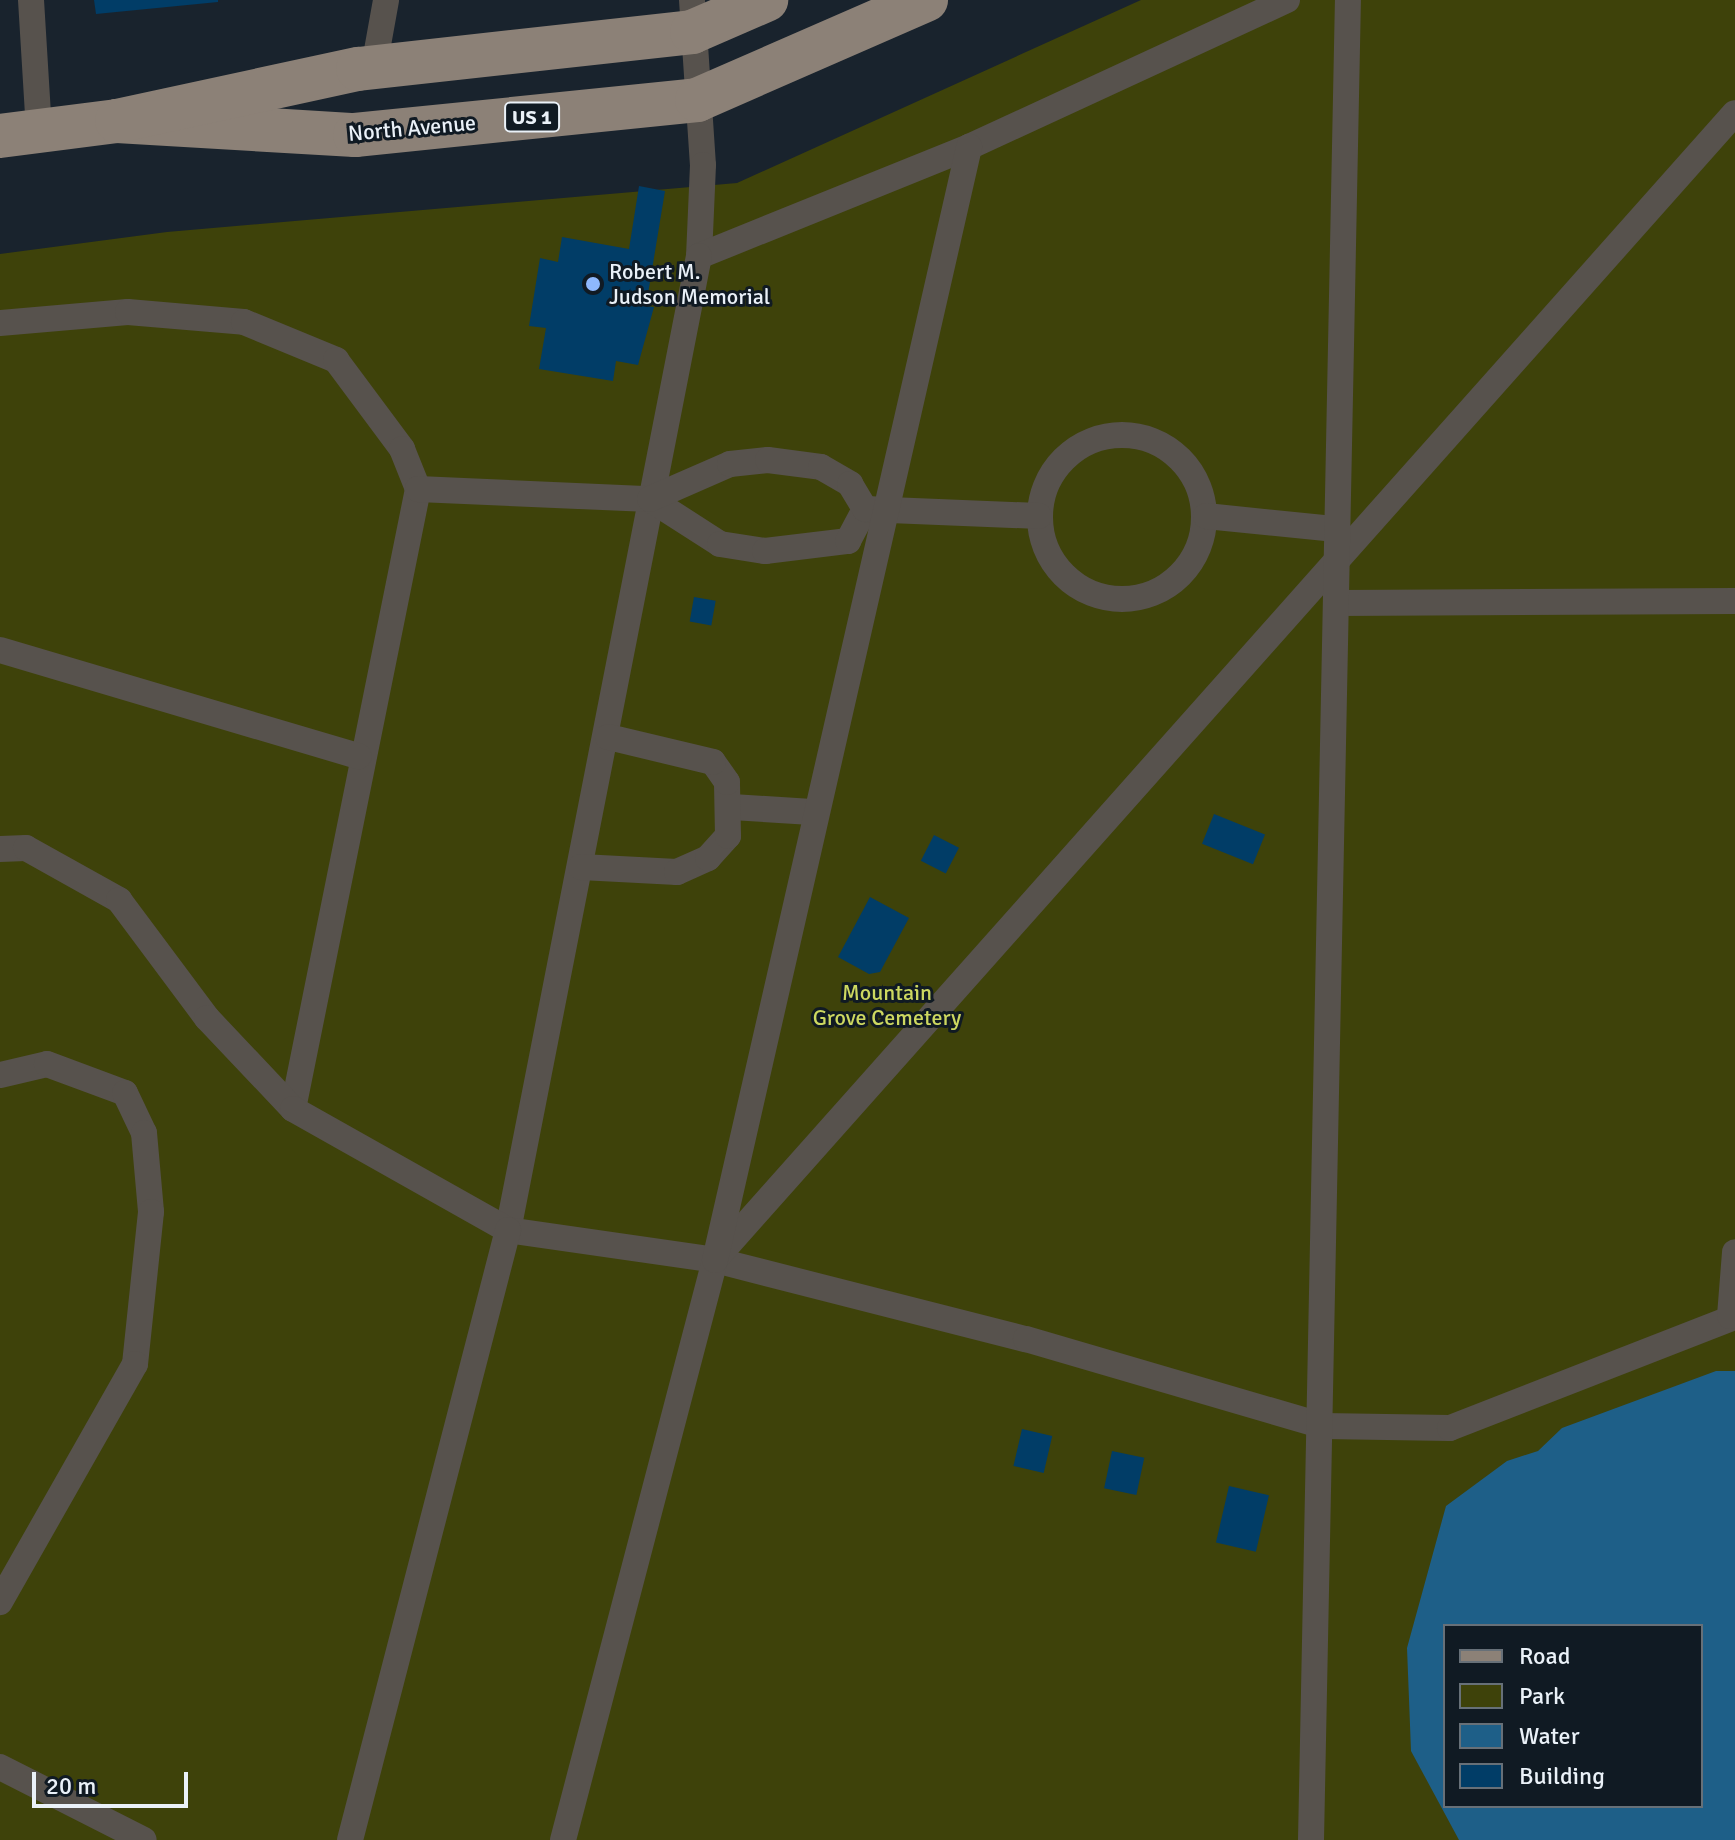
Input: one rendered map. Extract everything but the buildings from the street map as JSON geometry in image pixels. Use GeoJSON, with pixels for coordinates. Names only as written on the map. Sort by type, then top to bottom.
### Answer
{"type":"FeatureCollection","features":[{"type":"Feature","properties":{"kind":"main road","name":"North Avenue"},"geometry":{"type":"LineString","coordinates":[[20,133],[117,121],[374,67],[692,16],[766,0]]}},
{"type":"Feature","properties":{"kind":"main road","name":"North Avenue"},"geometry":{"type":"LineString","coordinates":[[117,121],[355,135],[697,100],[926,0]]}},
{"type":"Feature","properties":{"kind":"lane"},"geometry":{"type":"LineString","coordinates":[[20,133],[31,0]]}},
{"type":"Feature","properties":{"kind":"lane"},"geometry":{"type":"LineString","coordinates":[[374,67],[386,0]]}},
{"type":"Feature","properties":{"kind":"lane"},"geometry":{"type":"LineString","coordinates":[[699,256],[969,147],[1287,0]]}},
{"type":"Feature","properties":{"kind":"lane"},"geometry":{"type":"LineString","coordinates":[[1311,1840],[1323,1426],[1337,603],[1333,529],[1348,0]]}},
{"type":"Feature","properties":{"kind":"lane"},"geometry":{"type":"LineString","coordinates":[[350,1840],[508,1230],[608,737],[650,499],[699,256],[697,100],[692,16]]}},
{"type":"Feature","properties":{"kind":"lane"},"geometry":{"type":"LineString","coordinates":[[715,1260],[1335,568],[1735,113]]}},
{"type":"Feature","properties":{"kind":"lane"},"geometry":{"type":"LineString","coordinates":[[563,1840],[715,1260],[877,510],[969,147]]}},
{"type":"Feature","properties":{"kind":"lane"},"geometry":{"type":"LineString","coordinates":[[0,323],[128,312],[244,322],[336,360],[402,449],[418,489],[359,756],[293,1109]]}},
{"type":"Feature","properties":{"kind":"lane"},"geometry":{"type":"LineString","coordinates":[[1122,435],[1148,438],[1189,467],[1206,516],[1196,554],[1172,584],[1123,601],[1073,584],[1049,554],[1039,516],[1055,467],[1097,438],[1122,435]]}},
{"type":"Feature","properties":{"kind":"lane"},"geometry":{"type":"LineString","coordinates":[[418,489],[650,499],[730,464],[768,460],[821,467],[850,484],[877,510],[1039,516]]}},
{"type":"Feature","properties":{"kind":"lane"},"geometry":{"type":"LineString","coordinates":[[650,499],[720,544],[765,551],[848,541],[877,510]]}},
{"type":"Feature","properties":{"kind":"lane"},"geometry":{"type":"LineString","coordinates":[[1206,516],[1333,529]]}},
{"type":"Feature","properties":{"kind":"lane"},"geometry":{"type":"LineString","coordinates":[[1337,603],[1735,601]]}},
{"type":"Feature","properties":{"kind":"lane"},"geometry":{"type":"LineString","coordinates":[[0,650],[359,756]]}},
{"type":"Feature","properties":{"kind":"lane"},"geometry":{"type":"LineString","coordinates":[[581,867],[677,872],[708,858],[728,836],[732,807],[713,762],[608,737]]}},
{"type":"Feature","properties":{"kind":"lane"},"geometry":{"type":"LineString","coordinates":[[732,807],[812,812]]}},
{"type":"Feature","properties":{"kind":"lane"},"geometry":{"type":"LineString","coordinates":[[0,849],[26,848],[119,900],[207,1018],[293,1109],[508,1230],[715,1260],[1026,1339],[1323,1426],[1450,1428],[1732,1317],[1735,1252]]}},
{"type":"Feature","properties":{"kind":"lane"},"geometry":{"type":"LineString","coordinates":[[0,1075],[47,1064],[125,1093],[144,1133],[151,1212],[135,1364],[0,1602]]}},
{"type":"Feature","properties":{"kind":"lane"},"geometry":{"type":"LineString","coordinates":[[0,1767],[144,1840]]}},
{"type":"Feature","properties":{"kind":"green space","name":"Mountain Grove Cemetery"},"geometry":{"type":"Polygon","coordinates":[[[1141,0],[1735,0],[1735,1840],[0,1840],[0,254],[167,232],[737,183],[1141,0]]]}},
{"type":"Feature","properties":{"kind":"water"},"geometry":{"type":"Polygon","coordinates":[[[1716,1371],[1735,1371],[1735,1840],[1459,1840],[1411,1751],[1407,1648],[1446,1506],[1507,1461],[1538,1451],[1562,1428],[1716,1371]]]}},
{"type":"Feature","properties":{"kind":"place","name":"Robert M. Judson Memorial"},"geometry":{"type":"Point","coordinates":[593,284]}}]}
